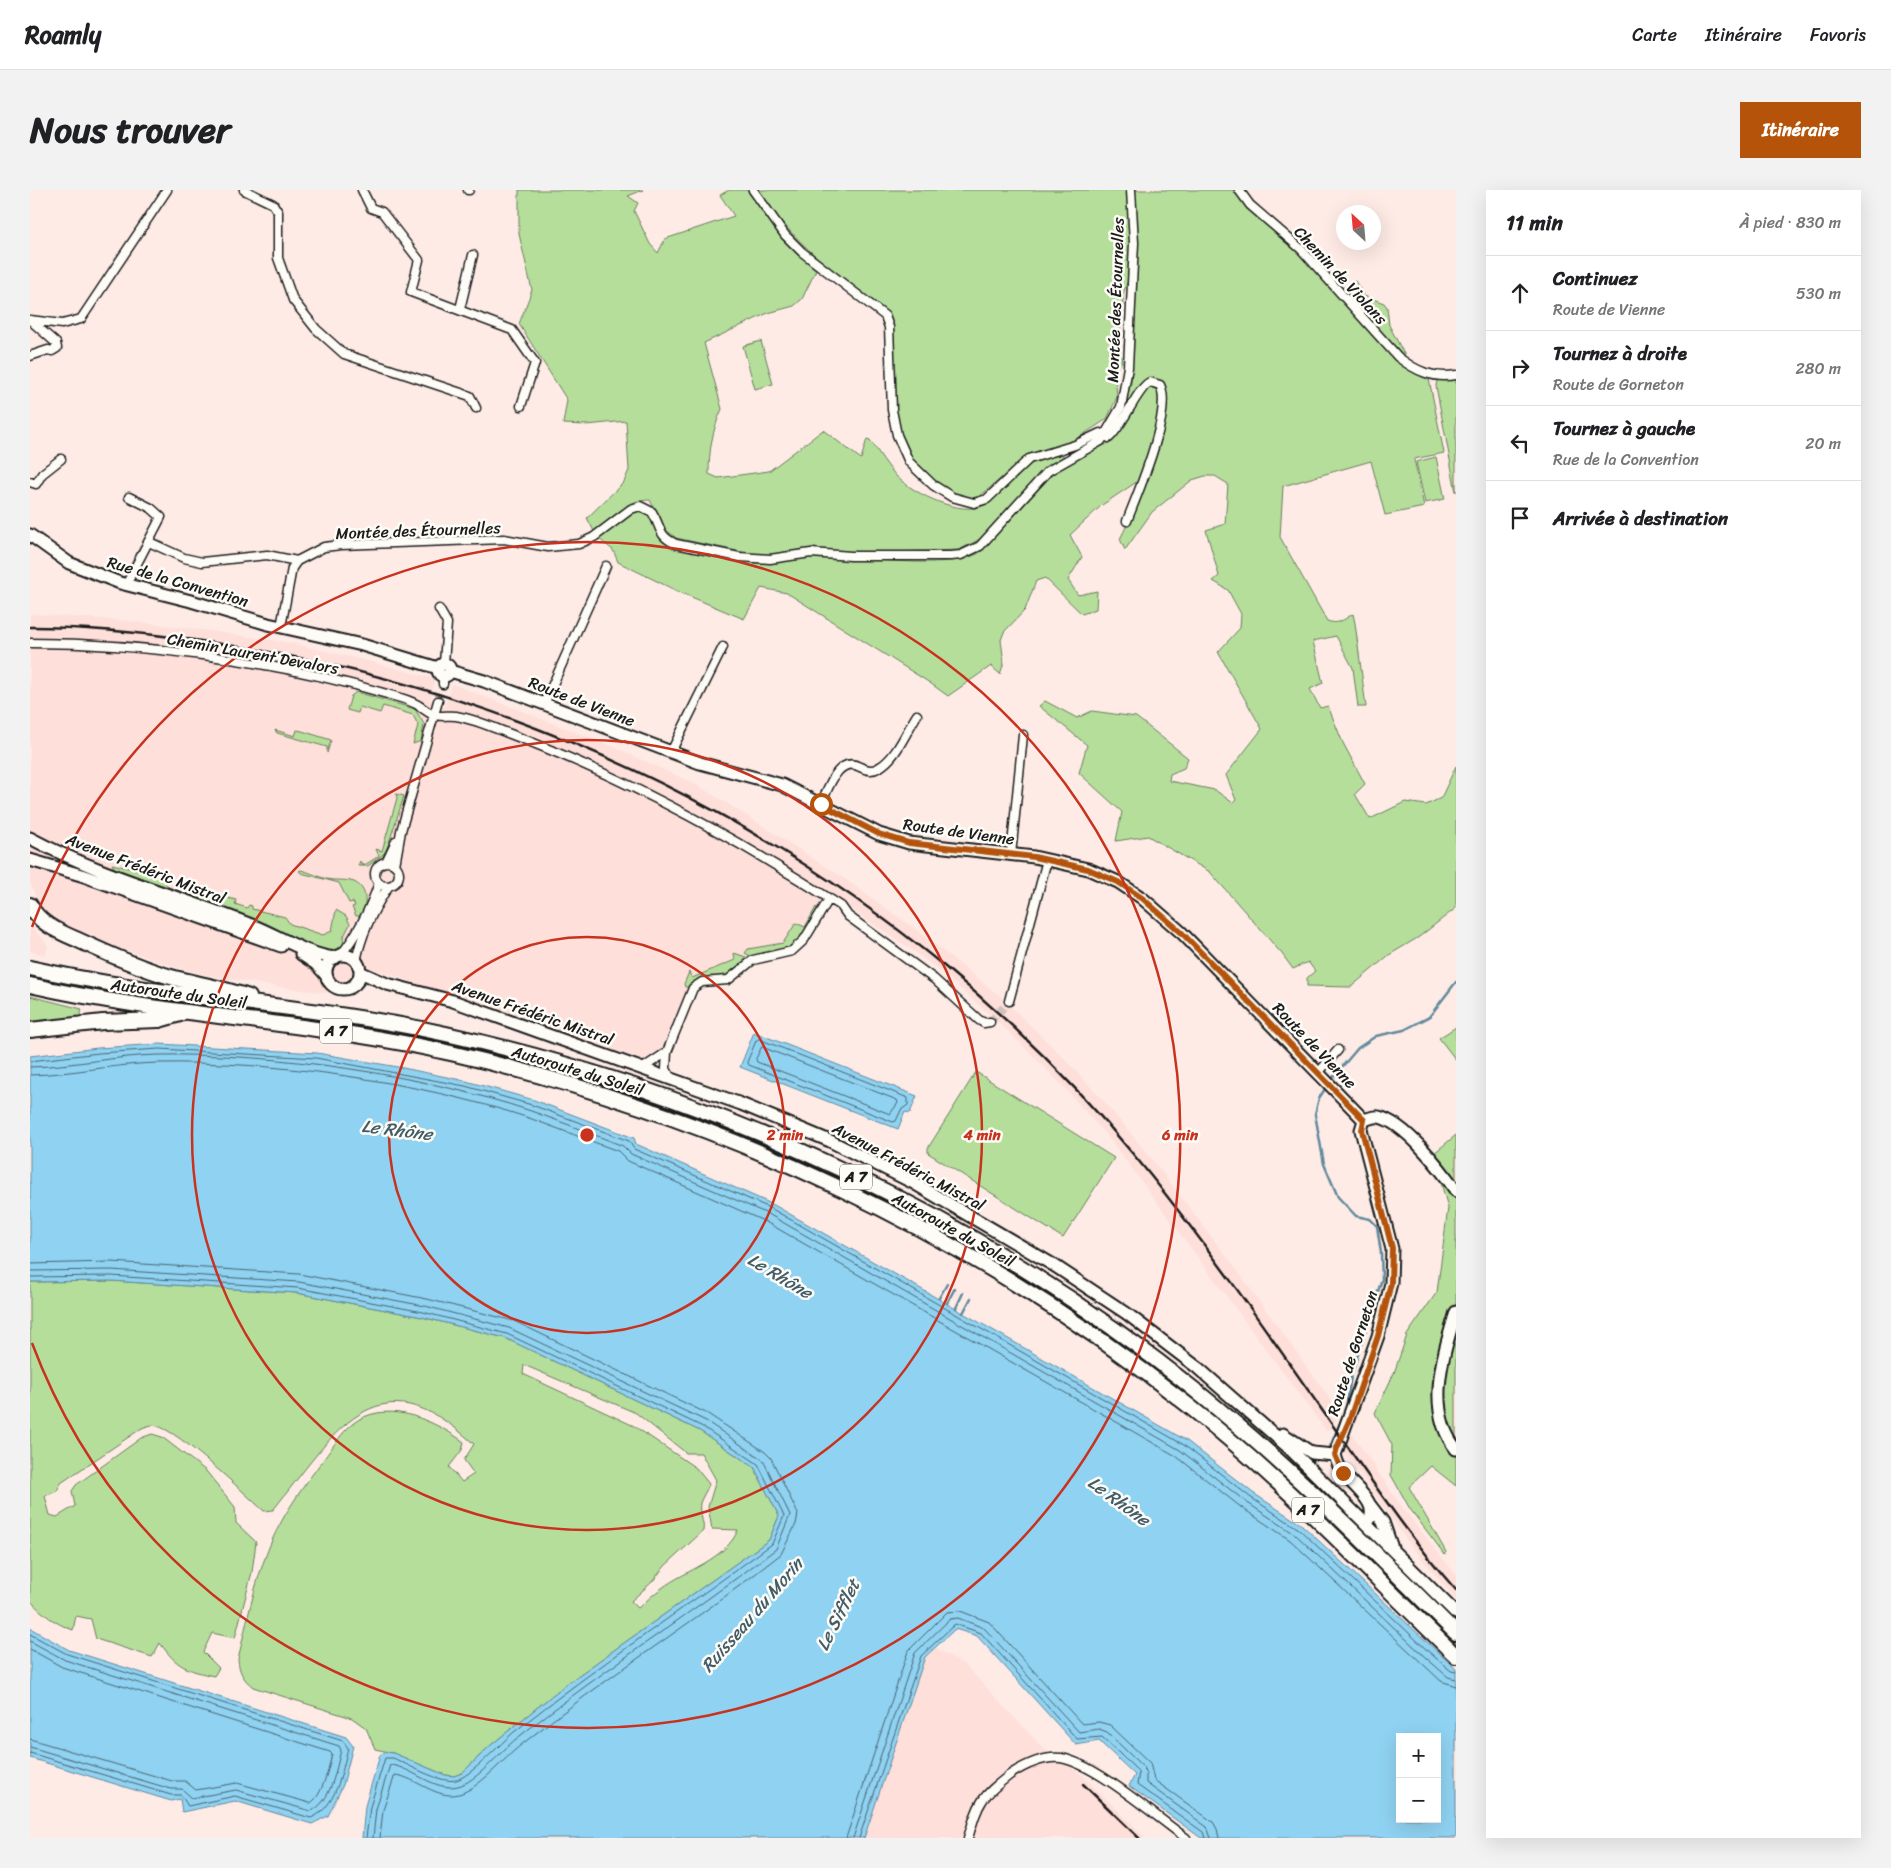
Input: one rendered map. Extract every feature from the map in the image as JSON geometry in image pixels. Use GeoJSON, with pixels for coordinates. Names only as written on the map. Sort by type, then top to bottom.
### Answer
{"type":"FeatureCollection","features":[{"type":"Feature","properties":{"kind":"highway"},"geometry":{"type":"LineString","coordinates":[[30,905],[36,914],[51,927],[111,956],[170,976],[230,990],[272,1005]]}},
{"type":"Feature","properties":{"kind":"highway","name":"Autoroute du Soleil"},"geometry":{"type":"LineString","coordinates":[[30,968],[128,987],[331,1013],[448,1034],[593,1073],[768,1137],[899,1199],[1048,1284],[1118,1332],[1183,1381],[1301,1481],[1456,1633]]}},
{"type":"Feature","properties":{"kind":"highway","name":"Autoroute du Soleil"},"geometry":{"type":"LineString","coordinates":[[30,985],[75,995],[185,1012],[370,1037],[451,1053],[532,1073],[628,1102],[697,1127],[760,1152],[861,1198],[953,1247],[1031,1293],[1108,1345],[1182,1400],[1293,1495],[1456,1656]]}},
{"type":"Feature","properties":{"kind":"highway"},"geometry":{"type":"LineString","coordinates":[[30,1030],[103,1022],[159,1020],[185,1012]]}},
{"type":"Feature","properties":{"kind":"street"},"geometry":{"type":"LineString","coordinates":[[30,320],[62,324],[81,318],[167,190]]}},
{"type":"Feature","properties":{"kind":"street"},"geometry":{"type":"LineString","coordinates":[[244,190],[273,204],[278,212],[278,258],[293,300],[316,329],[344,354],[470,396],[476,408]]}},
{"type":"Feature","properties":{"kind":"street"},"geometry":{"type":"LineString","coordinates":[[362,190],[371,208],[382,212],[419,260],[411,292],[512,330],[535,363],[521,406]]}},
{"type":"Feature","properties":{"kind":"street"},"geometry":{"type":"LineString","coordinates":[[753,190],[785,235],[802,252],[885,316],[890,332],[892,410],[897,434],[909,462],[934,485],[952,497],[974,503],[986,499],[1029,459],[1075,445],[1100,433],[1109,438],[1116,432],[1146,384],[1155,383],[1160,385],[1163,396],[1159,428],[1127,521]]}},
{"type":"Feature","properties":{"kind":"street","name":"Montée des Étournelles"},"geometry":{"type":"LineString","coordinates":[[296,561],[324,547],[341,545],[504,539],[548,547],[579,544],[594,537],[631,509],[640,506],[652,512],[659,530],[667,539],[676,544],[739,557],[770,559],[811,553],[850,556],[961,555],[980,546],[1048,471],[1105,436],[1121,407],[1126,382],[1134,243],[1131,190]]}},
{"type":"Feature","properties":{"kind":"street","name":"Chemin de Violans"},"geometry":{"type":"LineString","coordinates":[[1239,190],[1250,205],[1301,249],[1398,357],[1431,376],[1456,375]]}},
{"type":"Feature","properties":{"kind":"street"},"geometry":{"type":"LineString","coordinates":[[460,309],[473,255]]}},
{"type":"Feature","properties":{"kind":"street"},"geometry":{"type":"LineString","coordinates":[[30,320],[56,343],[57,348],[30,356]]}},
{"type":"Feature","properties":{"kind":"street"},"geometry":{"type":"LineString","coordinates":[[30,482],[36,484],[42,474],[61,459]]}},
{"type":"Feature","properties":{"kind":"street"},"geometry":{"type":"LineString","coordinates":[[126,585],[161,517],[151,508],[129,497]]}},
{"type":"Feature","properties":{"kind":"street","name":"Rue de la Convention"},"geometry":{"type":"LineString","coordinates":[[30,535],[69,563],[126,585],[191,601],[268,624]]}},
{"type":"Feature","properties":{"kind":"street"},"geometry":{"type":"LineString","coordinates":[[149,542],[184,558],[202,562],[267,555],[296,561],[288,579],[281,627]]}},
{"type":"Feature","properties":{"kind":"street"},"geometry":{"type":"LineString","coordinates":[[544,704],[606,566]]}},
{"type":"Feature","properties":{"kind":"street"},"geometry":{"type":"LineString","coordinates":[[439,609],[447,624],[444,672]]}},
{"type":"Feature","properties":{"kind":"street","name":"Route de Vienne"},"geometry":{"type":"LineString","coordinates":[[268,624],[362,645],[444,672],[484,681],[671,752],[782,785],[879,834],[909,843],[1047,860],[1088,869],[1118,882],[1142,898],[1182,933],[1364,1120]]}},
{"type":"Feature","properties":{"kind":"street","name":"Chemin Laurent Devalors"},"geometry":{"type":"LineString","coordinates":[[30,643],[179,652],[257,665],[378,691],[414,703],[435,715]]}},
{"type":"Feature","properties":{"kind":"street"},"geometry":{"type":"LineString","coordinates":[[671,752],[724,647]]}},
{"type":"Feature","properties":{"kind":"street"},"geometry":{"type":"LineString","coordinates":[[396,865],[386,862],[379,864],[375,871],[375,878],[379,883],[388,886],[394,884],[400,876],[396,865],[401,831],[438,700]]}},
{"type":"Feature","properties":{"kind":"street"},"geometry":{"type":"LineString","coordinates":[[435,715],[466,718],[582,763],[667,805],[841,906],[848,916],[934,979],[979,1020],[984,1023],[990,1022]]}},
{"type":"Feature","properties":{"kind":"street"},"geometry":{"type":"LineString","coordinates":[[821,804],[838,771],[845,765],[854,764],[867,770],[876,770],[888,762],[917,715]]}},
{"type":"Feature","properties":{"kind":"street"},"geometry":{"type":"LineString","coordinates":[[1011,855],[1023,735]]}},
{"type":"Feature","properties":{"kind":"street"},"geometry":{"type":"LineString","coordinates":[[386,862],[401,831]]}},
{"type":"Feature","properties":{"kind":"street","name":"Avenue Frédéric Mistral"},"geometry":{"type":"LineString","coordinates":[[30,838],[71,859],[255,926],[296,947],[320,956],[338,957]]}},
{"type":"Feature","properties":{"kind":"street","name":"Avenue Frédéric Mistral"},"geometry":{"type":"LineString","coordinates":[[30,860],[81,875],[283,947],[301,954],[316,964],[326,975]]}},
{"type":"Feature","properties":{"kind":"street"},"geometry":{"type":"LineString","coordinates":[[1009,1001],[1047,860]]}},
{"type":"Feature","properties":{"kind":"street"},"geometry":{"type":"LineString","coordinates":[[379,883],[362,928],[355,985],[348,989],[339,989],[332,985],[326,975],[327,967],[338,957],[362,928],[388,886]]}},
{"type":"Feature","properties":{"kind":"street"},"geometry":{"type":"LineString","coordinates":[[672,1079],[665,1063],[667,1052],[690,994],[696,984],[728,980],[752,960],[792,951],[804,940],[829,899]]}},
{"type":"Feature","properties":{"kind":"street"},"geometry":{"type":"LineString","coordinates":[[338,957],[347,956],[358,967]]}},
{"type":"Feature","properties":{"kind":"street","name":"Avenue Frédéric Mistral"},"geometry":{"type":"LineString","coordinates":[[358,967],[387,984],[453,1001],[643,1068],[787,1122],[912,1182],[1055,1266],[1126,1313],[1198,1368],[1259,1420]]}},
{"type":"Feature","properties":{"kind":"street","name":"Avenue Frédéric Mistral"},"geometry":{"type":"LineString","coordinates":[[355,985],[387,984]]}},
{"type":"Feature","properties":{"kind":"street"},"geometry":{"type":"LineString","coordinates":[[1325,1079],[1338,1050]]}},
{"type":"Feature","properties":{"kind":"street"},"geometry":{"type":"LineString","coordinates":[[643,1068],[667,1052]]}},
{"type":"Feature","properties":{"kind":"street"},"geometry":{"type":"LineString","coordinates":[[1364,1120],[1378,1117],[1392,1122],[1434,1163],[1456,1191]]}},
{"type":"Feature","properties":{"kind":"street","name":"Route de Gorneton"},"geometry":{"type":"LineString","coordinates":[[1336,1451],[1349,1421],[1378,1336],[1391,1283],[1392,1248],[1362,1130],[1364,1120]]}},
{"type":"Feature","properties":{"kind":"street"},"geometry":{"type":"LineString","coordinates":[[1456,1312],[1443,1358],[1439,1388],[1442,1421],[1456,1449]]}},
{"type":"Feature","properties":{"kind":"street"},"geometry":{"type":"LineString","coordinates":[[1259,1420],[1312,1453],[1336,1451],[1343,1473],[1383,1522],[1392,1550]]}},
{"type":"Feature","properties":{"kind":"street"},"geometry":{"type":"LineString","coordinates":[[1259,1420],[1456,1613]]}},
{"type":"Feature","properties":{"kind":"street"},"geometry":{"type":"LineString","coordinates":[[1366,1524],[1372,1511],[1368,1502]]}},
{"type":"Feature","properties":{"kind":"street"},"geometry":{"type":"LineString","coordinates":[[968,1838],[978,1804],[988,1793],[1019,1769],[1037,1760],[1060,1758],[1080,1764],[1098,1774],[1186,1838]]}},
{"type":"Feature","properties":{"kind":"shaded area"},"geometry":{"type":"Polygon","coordinates":[[[30,614],[131,621],[210,631],[285,642],[368,661],[435,679],[430,700],[444,708],[452,684],[616,748],[695,784],[845,879],[922,934],[1001,997],[1059,1053],[1102,1099],[1151,1158],[1231,1262],[1341,1414],[1327,1432],[1108,1137],[1062,1085],[1009,1032],[943,973],[908,947],[825,892],[820,901],[819,909],[799,942],[776,952],[747,959],[729,974],[719,977],[705,977],[695,981],[688,988],[661,1049],[643,1060],[368,967],[327,993],[279,987],[207,975],[172,966],[104,942],[58,922],[41,908],[30,883],[30,614]]]}},
{"type":"Feature","properties":{"kind":"shaded area"},"geometry":{"type":"Polygon","coordinates":[[[30,925],[48,946],[45,955],[30,951],[30,925]]]}},
{"type":"Feature","properties":{"kind":"shaded area"},"geometry":{"type":"Polygon","coordinates":[[[1350,1431],[1404,1510],[1456,1575],[1456,1600],[1409,1543],[1341,1447],[1350,1431]]]}},
{"type":"Feature","properties":{"kind":"shaded area"},"geometry":{"type":"Polygon","coordinates":[[[936,1648],[965,1665],[1043,1748],[1081,1774],[1146,1838],[864,1838],[925,1657],[936,1648]]]}},
{"type":"Feature","properties":{"kind":"green space"},"geometry":{"type":"Polygon","coordinates":[[[519,190],[643,190],[628,196],[638,203],[634,211],[650,244],[658,253],[665,239],[734,216],[720,195],[729,190],[747,190],[788,242],[816,270],[802,299],[794,306],[768,313],[704,343],[722,409],[712,441],[709,474],[718,478],[769,471],[823,430],[861,459],[867,439],[870,440],[886,464],[905,484],[939,502],[951,506],[975,508],[990,502],[1016,475],[1029,465],[1044,458],[1063,454],[1063,457],[1044,469],[980,539],[959,550],[854,553],[813,548],[769,555],[756,555],[676,538],[664,528],[650,500],[634,503],[627,507],[595,533],[587,518],[624,482],[629,470],[626,421],[587,425],[563,424],[567,400],[519,324],[532,290],[519,234],[519,190]]]}},
{"type":"Feature","properties":{"kind":"green space"},"geometry":{"type":"Polygon","coordinates":[[[759,190],[1127,190],[1130,221],[1129,278],[1124,291],[1119,342],[1122,362],[1118,365],[1115,373],[1117,397],[1107,419],[1072,442],[1040,451],[1025,458],[979,497],[964,498],[945,489],[914,464],[907,455],[902,442],[895,409],[891,322],[888,313],[835,273],[800,242],[771,208],[759,190]]]}},
{"type":"Feature","properties":{"kind":"green space"},"geometry":{"type":"Polygon","coordinates":[[[1135,190],[1235,190],[1247,207],[1302,254],[1400,362],[1429,379],[1444,453],[1414,459],[1424,507],[1385,515],[1371,461],[1283,486],[1280,537],[1327,621],[1337,622],[1353,614],[1366,707],[1358,707],[1353,668],[1336,636],[1313,641],[1323,683],[1310,689],[1320,708],[1328,706],[1343,743],[1365,784],[1355,794],[1370,819],[1405,802],[1426,805],[1441,798],[1456,766],[1456,908],[1419,937],[1389,955],[1351,987],[1307,986],[1307,978],[1315,971],[1308,962],[1293,969],[1210,872],[1148,836],[1116,841],[1122,812],[1079,773],[1087,745],[1039,706],[1045,701],[1077,718],[1092,711],[1136,717],[1188,758],[1184,768],[1170,774],[1169,781],[1215,790],[1233,803],[1236,800],[1226,775],[1262,729],[1218,652],[1240,628],[1241,614],[1228,590],[1213,581],[1219,576],[1206,530],[1225,524],[1228,484],[1215,476],[1205,476],[1192,480],[1152,512],[1125,550],[1120,539],[1153,466],[1164,426],[1166,407],[1164,389],[1148,380],[1141,384],[1125,413],[1123,412],[1131,383],[1136,275],[1135,190]]]}},
{"type":"Feature","properties":{"kind":"green space"},"geometry":{"type":"Polygon","coordinates":[[[1355,281],[1364,296],[1384,303],[1387,307],[1389,325],[1406,358],[1341,289],[1355,281]]]}},
{"type":"Feature","properties":{"kind":"green space"},"geometry":{"type":"Polygon","coordinates":[[[761,341],[773,384],[755,389],[743,346],[761,341]]]}},
{"type":"Feature","properties":{"kind":"green space"},"geometry":{"type":"Polygon","coordinates":[[[1456,378],[1456,492],[1436,386],[1437,380],[1456,378]]]}},
{"type":"Feature","properties":{"kind":"green space"},"geometry":{"type":"Polygon","coordinates":[[[1150,387],[1159,391],[1161,402],[1159,420],[1138,481],[1102,505],[1070,535],[1082,557],[1068,580],[1078,595],[1097,591],[1096,609],[1082,614],[1045,578],[1036,581],[1025,610],[1004,632],[1001,640],[1004,663],[1000,674],[991,666],[948,696],[787,593],[761,588],[744,619],[677,591],[618,562],[613,550],[599,539],[638,510],[648,512],[661,537],[670,545],[677,548],[757,563],[765,564],[817,556],[922,562],[962,559],[981,551],[1053,474],[1072,460],[1109,443],[1118,434],[1146,388],[1150,387]]]}},
{"type":"Feature","properties":{"kind":"green space"},"geometry":{"type":"Polygon","coordinates":[[[1436,457],[1445,499],[1425,503],[1416,462],[1436,457]]]}},
{"type":"Feature","properties":{"kind":"green space"},"geometry":{"type":"Polygon","coordinates":[[[356,692],[415,709],[424,724],[421,741],[413,744],[418,725],[413,715],[383,706],[380,713],[360,707],[358,713],[347,710],[351,696],[356,692]]]}},
{"type":"Feature","properties":{"kind":"green space"},"geometry":{"type":"Polygon","coordinates":[[[275,730],[295,736],[297,730],[331,740],[327,753],[327,747],[277,733],[275,730]]]}},
{"type":"Feature","properties":{"kind":"green space"},"geometry":{"type":"Polygon","coordinates":[[[396,794],[404,796],[386,852],[368,866],[363,866],[379,856],[376,849],[382,851],[397,798],[396,794]]]}},
{"type":"Feature","properties":{"kind":"green space"},"geometry":{"type":"Polygon","coordinates":[[[112,864],[166,877],[168,887],[191,895],[204,892],[236,900],[235,904],[247,908],[249,905],[252,906],[252,909],[285,917],[290,924],[323,935],[332,931],[336,910],[346,916],[350,924],[343,938],[344,944],[334,951],[322,952],[115,870],[112,864]]]}},
{"type":"Feature","properties":{"kind":"green space"},"geometry":{"type":"Polygon","coordinates":[[[301,870],[327,879],[351,881],[359,885],[365,897],[361,916],[356,916],[352,907],[355,906],[353,902],[349,903],[339,883],[301,873],[299,871],[301,870]]]}},
{"type":"Feature","properties":{"kind":"green space"},"geometry":{"type":"Polygon","coordinates":[[[816,907],[818,910],[794,947],[752,957],[745,953],[748,949],[783,943],[796,923],[805,927],[816,907]]]}},
{"type":"Feature","properties":{"kind":"green space"},"geometry":{"type":"Polygon","coordinates":[[[734,953],[749,958],[724,977],[701,978],[685,987],[684,984],[689,972],[692,978],[735,960],[734,953]]]}},
{"type":"Feature","properties":{"kind":"green space"},"geometry":{"type":"Polygon","coordinates":[[[30,996],[82,1009],[80,1017],[30,1023],[30,996]]]}},
{"type":"Feature","properties":{"kind":"green space"},"geometry":{"type":"Polygon","coordinates":[[[1456,1027],[1456,1060],[1439,1038],[1456,1027]]]}},
{"type":"Feature","properties":{"kind":"green space"},"geometry":{"type":"Polygon","coordinates":[[[976,1072],[1114,1158],[1063,1238],[928,1153],[928,1148],[976,1072]]]}},
{"type":"Feature","properties":{"kind":"green space"},"geometry":{"type":"Polygon","coordinates":[[[1456,1135],[1456,1486],[1431,1466],[1409,1487],[1446,1552],[1445,1555],[1410,1509],[1391,1475],[1392,1445],[1375,1413],[1394,1373],[1407,1335],[1437,1292],[1448,1208],[1433,1154],[1456,1135]]]}},
{"type":"Feature","properties":{"kind":"green space"},"geometry":{"type":"Polygon","coordinates":[[[111,1281],[297,1293],[422,1317],[505,1338],[700,1431],[754,1467],[779,1516],[769,1540],[565,1685],[491,1745],[462,1773],[454,1776],[445,1775],[393,1753],[375,1749],[366,1728],[352,1718],[253,1687],[242,1675],[238,1659],[255,1590],[273,1538],[300,1492],[348,1428],[358,1420],[371,1414],[385,1412],[413,1416],[440,1427],[464,1442],[462,1450],[449,1467],[462,1482],[474,1474],[464,1460],[474,1444],[439,1417],[409,1405],[383,1405],[359,1414],[337,1432],[316,1455],[273,1510],[264,1511],[195,1450],[167,1430],[155,1425],[142,1428],[61,1483],[57,1491],[45,1496],[50,1515],[57,1517],[75,1506],[72,1491],[76,1485],[141,1438],[152,1434],[162,1437],[206,1471],[235,1507],[236,1523],[256,1542],[252,1572],[235,1638],[212,1633],[203,1652],[219,1668],[214,1676],[196,1672],[183,1666],[160,1643],[152,1657],[96,1639],[91,1619],[76,1616],[73,1630],[50,1618],[30,1600],[30,1282],[111,1281]],[[524,1365],[523,1374],[634,1426],[696,1468],[709,1484],[700,1503],[703,1531],[631,1601],[638,1608],[662,1588],[724,1549],[738,1530],[712,1529],[708,1507],[716,1480],[701,1453],[686,1453],[636,1413],[524,1365]]]}},
{"type":"Feature","properties":{"kind":"water"},"geometry":{"type":"Polygon","coordinates":[[[754,1032],[917,1096],[910,1113],[905,1112],[898,1129],[740,1067],[754,1032]]]}},
{"type":"Feature","properties":{"kind":"water"},"geometry":{"type":"Polygon","coordinates":[[[159,1044],[317,1053],[398,1067],[466,1081],[534,1100],[634,1138],[636,1144],[774,1205],[1187,1441],[1253,1493],[1302,1525],[1456,1669],[1456,1838],[1201,1838],[1129,1786],[1135,1775],[1099,1741],[1076,1745],[977,1636],[955,1629],[925,1657],[864,1838],[362,1838],[365,1806],[380,1755],[385,1752],[393,1753],[445,1775],[454,1776],[462,1773],[491,1745],[565,1685],[769,1540],[779,1516],[754,1467],[700,1431],[505,1338],[422,1317],[297,1293],[111,1281],[30,1282],[30,1056],[98,1048],[159,1044]]]}},
{"type":"Feature","properties":{"kind":"water"},"geometry":{"type":"Polygon","coordinates":[[[30,1628],[69,1650],[346,1737],[353,1746],[343,1785],[328,1816],[312,1824],[235,1801],[182,1812],[180,1799],[171,1801],[30,1758],[30,1628]]]}},
{"type":"Feature","properties":{"kind":"waterway"},"geometry":{"type":"LineString","coordinates":[[1330,1081],[1358,1048],[1376,1036],[1404,1030],[1429,1017],[1456,982]]}},
{"type":"Feature","properties":{"kind":"waterway"},"geometry":{"type":"LineString","coordinates":[[1327,1086],[1319,1098],[1315,1114],[1324,1164],[1338,1197],[1356,1216],[1370,1219],[1377,1226],[1381,1253],[1382,1279],[1351,1376],[1346,1409]]}},
{"type":"Feature","properties":{"kind":"waterway"},"geometry":{"type":"LineString","coordinates":[[939,1298],[947,1284]]}},
{"type":"Feature","properties":{"kind":"waterway"},"geometry":{"type":"LineString","coordinates":[[947,1303],[955,1288]]}},
{"type":"Feature","properties":{"kind":"waterway"},"geometry":{"type":"LineString","coordinates":[[956,1308],[963,1293]]}},
{"type":"Feature","properties":{"kind":"waterway"},"geometry":{"type":"LineString","coordinates":[[963,1313],[971,1298]]}},
{"type":"Feature","properties":{"kind":"waterway"},"geometry":{"type":"LineString","coordinates":[[1330,1447],[1343,1416]]}},
{"type":"Feature","properties":{"kind":"tunnel"},"geometry":{"type":"LineString","coordinates":[[438,701],[443,684]]}},
{"type":"Feature","properties":{"kind":"tunnel"},"geometry":{"type":"LineString","coordinates":[[990,1022],[1009,1001]]}},
{"type":"Feature","properties":{"kind":"railway"},"geometry":{"type":"LineString","coordinates":[[30,627],[116,631],[201,641],[336,666],[468,703],[595,753],[718,813],[835,885],[945,967],[1046,1058],[1138,1160],[1189,1224],[1237,1290],[1391,1508],[1456,1590]]}},
{"type":"Feature","properties":{"kind":"railway"},"geometry":{"type":"LineString","coordinates":[[1083,1784],[1139,1838]]}},
{"type":"Feature","properties":{"kind":"route"},"geometry":{"type":"LineString","coordinates":[[821,804],[879,834],[909,843],[1034,857],[1088,869],[1118,882],[1142,898],[1182,933],[1364,1120],[1362,1130],[1392,1248],[1391,1283],[1378,1336],[1349,1421],[1335,1455],[1343,1473]]}},
{"type":"Feature","properties":{"kind":"water label","name":"Le Rhône"},"geometry":{"type":"Point","coordinates":[397,1130]}},
{"type":"Feature","properties":{"kind":"water label","name":"Le Rhône"},"geometry":{"type":"Point","coordinates":[780,1276]}},
{"type":"Feature","properties":{"kind":"water label","name":"Le Rhône"},"geometry":{"type":"Point","coordinates":[1119,1501]}},
{"type":"Feature","properties":{"kind":"water label","name":"Ruisseau du Morin"},"geometry":{"type":"Point","coordinates":[752,1615]}},
{"type":"Feature","properties":{"kind":"water label","name":"Le Sifflet"},"geometry":{"type":"Point","coordinates":[838,1615]}}]}
